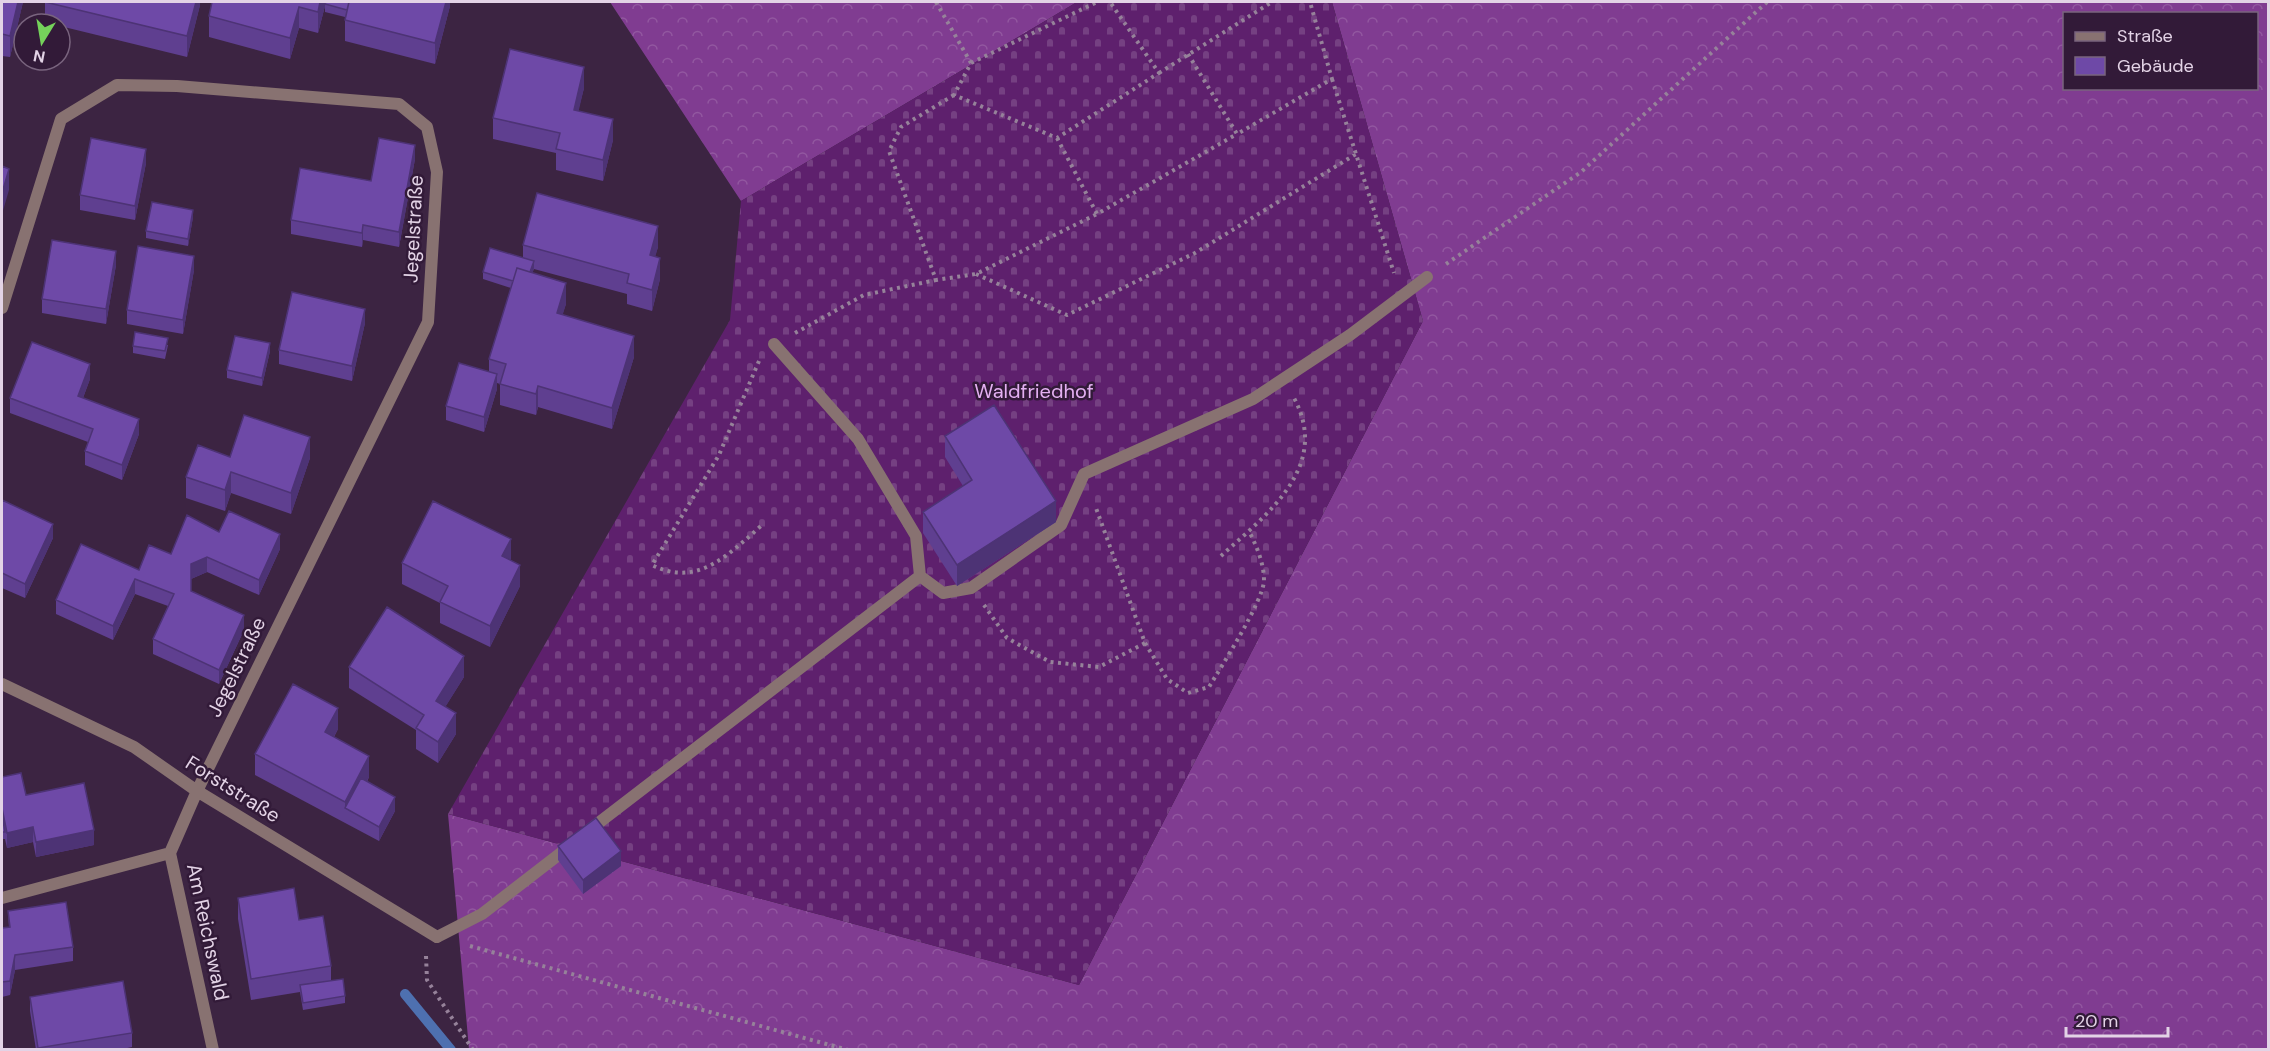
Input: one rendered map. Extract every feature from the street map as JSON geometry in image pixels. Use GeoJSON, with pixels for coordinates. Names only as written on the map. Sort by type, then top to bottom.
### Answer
{"type":"FeatureCollection","features":[{"type":"Feature","properties":{"kind":"street","name":"Jegelstraße"},"geometry":{"type":"LineString","coordinates":[[2,308],[61,119],[117,85],[177,86],[399,104],[427,127],[437,172],[428,321],[197,791]]}},
{"type":"Feature","properties":{"kind":"street"},"geometry":{"type":"LineString","coordinates":[[774,344],[858,439],[916,536],[920,576],[944,593],[971,588],[1061,525],[1084,474],[1253,399],[1427,277]]}},
{"type":"Feature","properties":{"kind":"street"},"geometry":{"type":"LineString","coordinates":[[437,937],[482,914],[920,576]]}},
{"type":"Feature","properties":{"kind":"street","name":"Forststraße"},"geometry":{"type":"LineString","coordinates":[[2,684],[134,747],[197,791],[437,937]]}},
{"type":"Feature","properties":{"kind":"street","name":"Am Reichswald"},"geometry":{"type":"LineString","coordinates":[[197,791],[170,854],[213,1050]]}},
{"type":"Feature","properties":{"kind":"street"},"geometry":{"type":"LineString","coordinates":[[2,897],[170,854]]}},
{"type":"Feature","properties":{"kind":"path"},"geometry":{"type":"LineString","coordinates":[[936,2],[971,63]]}},
{"type":"Feature","properties":{"kind":"path"},"geometry":{"type":"LineString","coordinates":[[936,280],[889,151],[902,127],[954,95],[971,63],[1096,2]]}},
{"type":"Feature","properties":{"kind":"path"},"geometry":{"type":"LineString","coordinates":[[1110,2],[1159,73]]}},
{"type":"Feature","properties":{"kind":"path"},"geometry":{"type":"LineString","coordinates":[[1057,138],[1272,2]]}},
{"type":"Feature","properties":{"kind":"path"},"geometry":{"type":"LineString","coordinates":[[1310,2],[1332,80],[1401,297]]}},
{"type":"Feature","properties":{"kind":"path"},"geometry":{"type":"LineString","coordinates":[[1427,277],[1581,172],[1767,2]]}},
{"type":"Feature","properties":{"kind":"path"},"geometry":{"type":"LineString","coordinates":[[1188,54],[1237,134]]}},
{"type":"Feature","properties":{"kind":"path"},"geometry":{"type":"LineString","coordinates":[[761,526],[726,558],[695,572],[668,573],[651,565],[720,455],[757,363],[774,344],[864,295],[976,274],[1098,214],[1332,80]]}},
{"type":"Feature","properties":{"kind":"path"},"geometry":{"type":"LineString","coordinates":[[954,95],[1057,138],[1098,214]]}},
{"type":"Feature","properties":{"kind":"path"},"geometry":{"type":"LineString","coordinates":[[976,274],[1066,315],[1195,253],[1356,154]]}},
{"type":"Feature","properties":{"kind":"path"},"geometry":{"type":"LineString","coordinates":[[1221,556],[1249,531],[1291,487],[1305,451],[1302,412],[1284,379]]}},
{"type":"Feature","properties":{"kind":"path"},"geometry":{"type":"LineString","coordinates":[[1084,474],[1145,643],[1167,679],[1188,693],[1209,687],[1249,617],[1264,581],[1258,551],[1249,531]]}},
{"type":"Feature","properties":{"kind":"path"},"geometry":{"type":"LineString","coordinates":[[971,588],[1007,638],[1050,662],[1099,667],[1145,643]]}},
{"type":"Feature","properties":{"kind":"path"},"geometry":{"type":"LineString","coordinates":[[424,929],[428,980],[473,1050]]}},
{"type":"Feature","properties":{"kind":"path"},"geometry":{"type":"LineString","coordinates":[[437,937],[848,1050]]}},
{"type":"Feature","properties":{"kind":"green space"},"geometry":{"type":"Polygon","coordinates":[[[610,2],[1077,2],[741,201],[610,2]]]}},
{"type":"Feature","properties":{"kind":"green space","name":"Waldfriedhof"},"geometry":{"type":"Polygon","coordinates":[[[1077,2],[1332,2],[1423,321],[1079,985],[448,814],[730,320],[741,201],[1077,2]]]}},
{"type":"Feature","properties":{"kind":"green space"},"geometry":{"type":"Polygon","coordinates":[[[1332,2],[2268,2],[2268,1049],[469,1049],[448,814],[1079,985],[1423,321],[1332,2]]]}},
{"type":"Feature","properties":{"kind":"building"},"geometry":{"type":"Polygon","coordinates":[[[2,2],[18,2],[16,12],[12,12],[10,36],[2,34],[2,2]]]}},
{"type":"Feature","properties":{"kind":"building"},"geometry":{"type":"Polygon","coordinates":[[[45,2],[196,2],[187,36],[45,2]]]}},
{"type":"Feature","properties":{"kind":"building"},"geometry":{"type":"Polygon","coordinates":[[[212,2],[320,2],[318,12],[299,7],[290,38],[209,16],[212,2]]]}},
{"type":"Feature","properties":{"kind":"building"},"geometry":{"type":"Polygon","coordinates":[[[325,2],[349,2],[347,10],[325,4],[325,2]]]}},
{"type":"Feature","properties":{"kind":"building"},"geometry":{"type":"Polygon","coordinates":[[[349,2],[446,2],[435,43],[345,20],[349,2]]]}},
{"type":"Feature","properties":{"kind":"building"},"geometry":{"type":"Polygon","coordinates":[[[510,49],[584,67],[574,110],[613,119],[603,160],[556,149],[560,133],[493,118],[510,49]]]}},
{"type":"Feature","properties":{"kind":"building"},"geometry":{"type":"Polygon","coordinates":[[[91,138],[146,149],[135,206],[80,195],[91,138]]]}},
{"type":"Feature","properties":{"kind":"building"},"geometry":{"type":"Polygon","coordinates":[[[379,138],[415,145],[399,232],[363,225],[362,233],[291,220],[300,168],[371,181],[379,138]]]}},
{"type":"Feature","properties":{"kind":"building"},"geometry":{"type":"Polygon","coordinates":[[[2,166],[9,169],[2,193],[2,166]]]}},
{"type":"Feature","properties":{"kind":"building"},"geometry":{"type":"Polygon","coordinates":[[[537,193],[658,226],[650,255],[660,258],[652,290],[627,283],[629,274],[523,245],[537,193]]]}},
{"type":"Feature","properties":{"kind":"building"},"geometry":{"type":"Polygon","coordinates":[[[152,202],[193,210],[188,239],[146,231],[152,202]]]}},
{"type":"Feature","properties":{"kind":"building"},"geometry":{"type":"Polygon","coordinates":[[[52,240],[116,251],[106,309],[42,299],[52,240]]]}},
{"type":"Feature","properties":{"kind":"building"},"geometry":{"type":"Polygon","coordinates":[[[138,246],[194,256],[183,320],[127,310],[138,246]]]}},
{"type":"Feature","properties":{"kind":"building"},"geometry":{"type":"Polygon","coordinates":[[[490,248],[534,261],[530,272],[517,268],[513,281],[483,272],[490,248]]]}},
{"type":"Feature","properties":{"kind":"building"},"geometry":{"type":"Polygon","coordinates":[[[517,268],[566,283],[557,313],[634,336],[612,408],[538,386],[536,394],[500,384],[506,364],[489,359],[517,268]]]}},
{"type":"Feature","properties":{"kind":"building"},"geometry":{"type":"Polygon","coordinates":[[[292,292],[365,309],[352,366],[279,350],[292,292]]]}},
{"type":"Feature","properties":{"kind":"building"},"geometry":{"type":"Polygon","coordinates":[[[135,332],[168,338],[165,351],[133,346],[135,332]]]}},
{"type":"Feature","properties":{"kind":"building"},"geometry":{"type":"Polygon","coordinates":[[[235,336],[270,343],[262,378],[227,370],[235,336]]]}},
{"type":"Feature","properties":{"kind":"building"},"geometry":{"type":"Polygon","coordinates":[[[32,342],[90,364],[78,396],[139,419],[122,465],[85,451],[93,429],[10,398],[32,342]]]}},
{"type":"Feature","properties":{"kind":"building"},"geometry":{"type":"Polygon","coordinates":[[[459,363],[497,374],[484,417],[446,406],[459,363]]]}},
{"type":"Feature","properties":{"kind":"building"},"geometry":{"type":"Polygon","coordinates":[[[994,405],[1056,501],[957,565],[923,512],[972,480],[945,436],[994,405]]]}},
{"type":"Feature","properties":{"kind":"building"},"geometry":{"type":"Polygon","coordinates":[[[244,415],[310,437],[291,493],[231,472],[225,490],[186,477],[198,445],[230,457],[244,415]]]}},
{"type":"Feature","properties":{"kind":"building"},"geometry":{"type":"Polygon","coordinates":[[[2,500],[53,524],[25,584],[2,573],[2,500]]]}},
{"type":"Feature","properties":{"kind":"building"},"geometry":{"type":"Polygon","coordinates":[[[433,501],[511,539],[502,556],[520,565],[490,626],[440,602],[448,586],[402,563],[433,501]]]}},
{"type":"Feature","properties":{"kind":"building"},"geometry":{"type":"Polygon","coordinates":[[[229,511],[280,534],[259,580],[207,557],[191,564],[191,591],[244,615],[219,670],[153,639],[174,594],[135,579],[113,626],[56,600],[81,544],[139,570],[149,545],[171,554],[187,515],[219,532],[229,511]]]}},
{"type":"Feature","properties":{"kind":"building"},"geometry":{"type":"Polygon","coordinates":[[[387,607],[464,656],[436,701],[456,713],[438,742],[416,728],[424,715],[349,667],[387,607]]]}},
{"type":"Feature","properties":{"kind":"building"},"geometry":{"type":"Polygon","coordinates":[[[293,684],[338,708],[325,732],[369,756],[345,802],[255,754],[293,684]]]}},
{"type":"Feature","properties":{"kind":"building"},"geometry":{"type":"Polygon","coordinates":[[[21,773],[26,795],[84,783],[94,830],[36,842],[33,827],[7,833],[2,808],[2,777],[21,773]]]}},
{"type":"Feature","properties":{"kind":"building"},"geometry":{"type":"Polygon","coordinates":[[[361,778],[395,797],[379,827],[345,808],[361,778]]]}},
{"type":"Feature","properties":{"kind":"building"},"geometry":{"type":"Polygon","coordinates":[[[2,815],[5,832],[2,832],[2,815]]]}},
{"type":"Feature","properties":{"kind":"building"},"geometry":{"type":"Polygon","coordinates":[[[596,818],[621,851],[583,880],[558,846],[596,818]]]}},
{"type":"Feature","properties":{"kind":"building"},"geometry":{"type":"Polygon","coordinates":[[[294,888],[299,920],[323,916],[331,966],[251,979],[238,898],[294,888]]]}},
{"type":"Feature","properties":{"kind":"building"},"geometry":{"type":"Polygon","coordinates":[[[66,902],[73,947],[15,955],[10,981],[2,982],[2,928],[10,927],[8,911],[66,902]]]}},
{"type":"Feature","properties":{"kind":"building"},"geometry":{"type":"Polygon","coordinates":[[[343,979],[345,996],[303,1003],[300,985],[343,979]]]}},
{"type":"Feature","properties":{"kind":"building"},"geometry":{"type":"Polygon","coordinates":[[[123,981],[132,1033],[38,1048],[30,997],[123,981]]]}},
{"type":"Feature","properties":{"kind":"waterway"},"geometry":{"type":"LineString","coordinates":[[405,994],[451,1050]]}}]}
